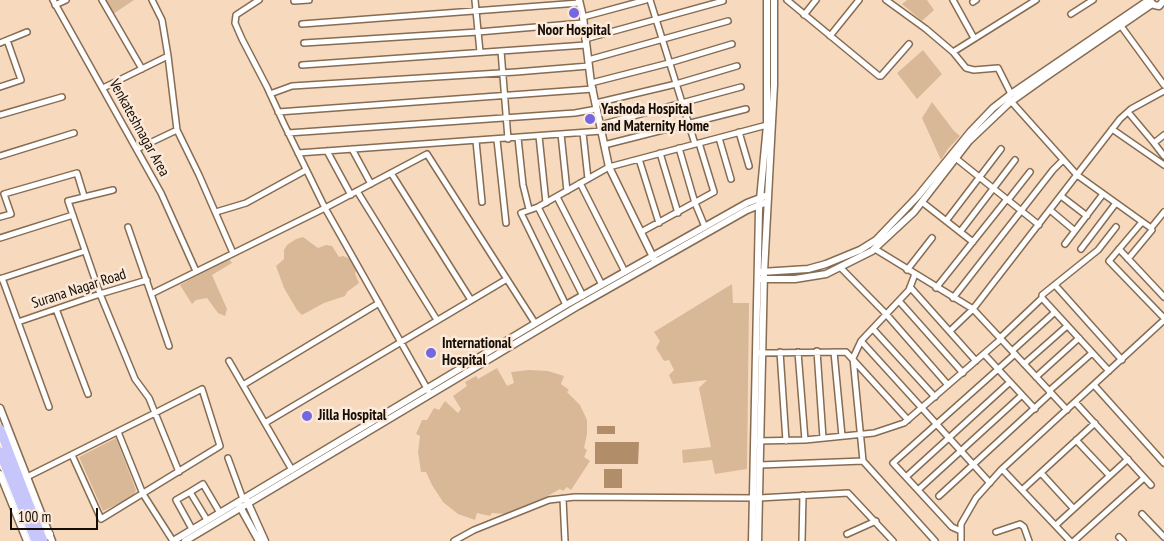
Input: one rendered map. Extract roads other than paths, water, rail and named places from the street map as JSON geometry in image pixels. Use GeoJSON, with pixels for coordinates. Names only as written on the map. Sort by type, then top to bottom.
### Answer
{"type":"FeatureCollection","features":[{"type":"Feature","properties":{"kind":"highway"},"geometry":{"type":"LineString","coordinates":[[0,429],[48,539]]}},
{"type":"Feature","properties":{"kind":"highway"},"geometry":{"type":"LineString","coordinates":[[0,452],[34,541]]}},
{"type":"Feature","properties":{"kind":"main road"},"geometry":{"type":"LineString","coordinates":[[34,541],[48,539]]}},
{"type":"Feature","properties":{"kind":"street"},"geometry":{"type":"LineString","coordinates":[[54,2],[66,0]]}},
{"type":"Feature","properties":{"kind":"street"},"geometry":{"type":"LineString","coordinates":[[102,0],[142,69]]}},
{"type":"Feature","properties":{"kind":"street"},"geometry":{"type":"LineString","coordinates":[[152,0],[162,20],[177,130],[216,212],[233,254]]}},
{"type":"Feature","properties":{"kind":"street"},"geometry":{"type":"LineString","coordinates":[[259,0],[236,15],[235,23],[325,208],[428,391]]}},
{"type":"Feature","properties":{"kind":"street"},"geometry":{"type":"LineString","coordinates":[[294,1],[309,0]]}},
{"type":"Feature","properties":{"kind":"street"},"geometry":{"type":"LineString","coordinates":[[475,0],[480,52]]}},
{"type":"Feature","properties":{"kind":"street"},"geometry":{"type":"LineString","coordinates":[[304,43],[478,32],[583,20],[648,0],[714,192],[641,232]]}},
{"type":"Feature","properties":{"kind":"street"},"geometry":{"type":"LineString","coordinates":[[758,541],[756,498],[760,275],[759,201],[767,125],[767,0]]}},
{"type":"Feature","properties":{"kind":"street"},"geometry":{"type":"LineString","coordinates":[[760,275],[768,198],[774,85],[774,0]]}},
{"type":"Feature","properties":{"kind":"street"},"geometry":{"type":"LineString","coordinates":[[787,0],[880,76],[909,44]]}},
{"type":"Feature","properties":{"kind":"street"},"geometry":{"type":"LineString","coordinates":[[804,15],[816,0]]}},
{"type":"Feature","properties":{"kind":"street"},"geometry":{"type":"LineString","coordinates":[[830,36],[859,0]]}},
{"type":"Feature","properties":{"kind":"street"},"geometry":{"type":"LineString","coordinates":[[886,0],[952,52],[966,68],[970,70],[998,68],[1010,97],[1077,175],[1151,228]]}},
{"type":"Feature","properties":{"kind":"street"},"geometry":{"type":"LineString","coordinates":[[953,0],[974,38]]}},
{"type":"Feature","properties":{"kind":"street"},"geometry":{"type":"LineString","coordinates":[[952,52],[1036,0]]}},
{"type":"Feature","properties":{"kind":"street"},"geometry":{"type":"LineString","coordinates":[[1071,14],[1093,0]]}},
{"type":"Feature","properties":{"kind":"street"},"geometry":{"type":"LineString","coordinates":[[760,275],[795,279],[826,274],[875,249],[914,212],[970,131],[1010,97],[1152,3],[1164,0]]}},
{"type":"Feature","properties":{"kind":"street"},"geometry":{"type":"LineString","coordinates":[[302,65],[500,51],[586,42],[722,1]]}},
{"type":"Feature","properties":{"kind":"street","name":"Venkateshnagar Area"},"geometry":{"type":"LineString","coordinates":[[54,2],[161,193],[196,271]]}},
{"type":"Feature","properties":{"kind":"street"},"geometry":{"type":"LineString","coordinates":[[302,24],[579,2],[592,86],[609,167],[654,260]]}},
{"type":"Feature","properties":{"kind":"street"},"geometry":{"type":"LineString","coordinates":[[1010,97],[1044,78],[1122,26],[1152,3]]}},
{"type":"Feature","properties":{"kind":"street"},"geometry":{"type":"LineString","coordinates":[[1152,3],[1164,13]]}},
{"type":"Feature","properties":{"kind":"street"},"geometry":{"type":"LineString","coordinates":[[270,94],[292,86],[502,73],[589,63],[728,20]]}},
{"type":"Feature","properties":{"kind":"street"},"geometry":{"type":"LineString","coordinates":[[1122,26],[1164,85]]}},
{"type":"Feature","properties":{"kind":"street"},"geometry":{"type":"LineString","coordinates":[[0,43],[26,32]]}},
{"type":"Feature","properties":{"kind":"street"},"geometry":{"type":"LineString","coordinates":[[0,87],[21,80],[7,40]]}},
{"type":"Feature","properties":{"kind":"street"},"geometry":{"type":"LineString","coordinates":[[278,112],[504,96],[592,86],[732,44]]}},
{"type":"Feature","properties":{"kind":"street"},"geometry":{"type":"LineString","coordinates":[[500,51],[508,139]]}},
{"type":"Feature","properties":{"kind":"street"},"geometry":{"type":"LineString","coordinates":[[103,88],[168,56]]}},
{"type":"Feature","properties":{"kind":"street"},"geometry":{"type":"LineString","coordinates":[[288,133],[575,113],[737,66]]}},
{"type":"Feature","properties":{"kind":"street"},"geometry":{"type":"LineString","coordinates":[[298,153],[583,133],[741,87]]}},
{"type":"Feature","properties":{"kind":"street"},"geometry":{"type":"LineString","coordinates":[[950,332],[973,309],[1112,129],[1128,112],[1164,91]]}},
{"type":"Feature","properties":{"kind":"street"},"geometry":{"type":"LineString","coordinates":[[0,115],[62,97]]}},
{"type":"Feature","properties":{"kind":"street"},"geometry":{"type":"LineString","coordinates":[[604,145],[746,109]]}},
{"type":"Feature","properties":{"kind":"street"},"geometry":{"type":"LineString","coordinates":[[1128,112],[1164,156]]}},
{"type":"Feature","properties":{"kind":"street"},"geometry":{"type":"LineString","coordinates":[[566,305],[521,213],[546,203],[609,167],[767,125]]}},
{"type":"Feature","properties":{"kind":"street"},"geometry":{"type":"LineString","coordinates":[[1112,129],[1164,165]]}},
{"type":"Feature","properties":{"kind":"street"},"geometry":{"type":"LineString","coordinates":[[137,149],[177,130]]}},
{"type":"Feature","properties":{"kind":"street"},"geometry":{"type":"LineString","coordinates":[[739,132],[749,166]]}},
{"type":"Feature","properties":{"kind":"street"},"geometry":{"type":"LineString","coordinates":[[0,156],[74,133]]}},
{"type":"Feature","properties":{"kind":"street"},"geometry":{"type":"LineString","coordinates":[[583,133],[588,179]]}},
{"type":"Feature","properties":{"kind":"street"},"geometry":{"type":"LineString","coordinates":[[561,134],[567,191]]}},
{"type":"Feature","properties":{"kind":"street"},"geometry":{"type":"LineString","coordinates":[[539,136],[546,203]]}},
{"type":"Feature","properties":{"kind":"street"},"geometry":{"type":"LineString","coordinates":[[1154,143],[1164,136]]}},
{"type":"Feature","properties":{"kind":"street"},"geometry":{"type":"LineString","coordinates":[[518,138],[522,184],[528,209]]}},
{"type":"Feature","properties":{"kind":"street"},"geometry":{"type":"LineString","coordinates":[[719,138],[731,179]]}},
{"type":"Feature","properties":{"kind":"street"},"geometry":{"type":"LineString","coordinates":[[497,140],[506,223]]}},
{"type":"Feature","properties":{"kind":"street"},"geometry":{"type":"LineString","coordinates":[[476,141],[482,202]]}},
{"type":"Feature","properties":{"kind":"street"},"geometry":{"type":"LineString","coordinates":[[679,148],[695,203],[705,227]]}},
{"type":"Feature","properties":{"kind":"street"},"geometry":{"type":"LineString","coordinates":[[352,149],[371,184]]}},
{"type":"Feature","properties":{"kind":"street"},"geometry":{"type":"LineString","coordinates":[[946,221],[1001,149]]}},
{"type":"Feature","properties":{"kind":"street"},"geometry":{"type":"LineString","coordinates":[[327,151],[351,194]]}},
{"type":"Feature","properties":{"kind":"street"},"geometry":{"type":"LineString","coordinates":[[660,153],[678,212]]}},
{"type":"Feature","properties":{"kind":"street"},"geometry":{"type":"LineString","coordinates":[[151,294],[325,208],[427,154],[535,324]]}},
{"type":"Feature","properties":{"kind":"street"},"geometry":{"type":"LineString","coordinates":[[760,275],[808,269],[860,250],[876,240],[953,156]]}},
{"type":"Feature","properties":{"kind":"street"},"geometry":{"type":"LineString","coordinates":[[953,156],[1039,225]]}},
{"type":"Feature","properties":{"kind":"street"},"geometry":{"type":"LineString","coordinates":[[639,159],[659,223]]}},
{"type":"Feature","properties":{"kind":"street"},"geometry":{"type":"LineString","coordinates":[[960,232],[1015,160]]}},
{"type":"Feature","properties":{"kind":"street"},"geometry":{"type":"LineString","coordinates":[[953,298],[1053,170],[1063,160]]}},
{"type":"Feature","properties":{"kind":"street"},"geometry":{"type":"LineString","coordinates":[[216,212],[246,203],[306,170]]}},
{"type":"Feature","properties":{"kind":"street"},"geometry":{"type":"LineString","coordinates":[[936,288],[1030,172]]}},
{"type":"Feature","properties":{"kind":"street"},"geometry":{"type":"LineString","coordinates":[[0,217],[11,214],[4,194],[77,173],[84,196]]}},
{"type":"Feature","properties":{"kind":"street"},"geometry":{"type":"LineString","coordinates":[[391,173],[472,300]]}},
{"type":"Feature","properties":{"kind":"street"},"geometry":{"type":"LineString","coordinates":[[580,183],[625,272]]}},
{"type":"Feature","properties":{"kind":"street"},"geometry":{"type":"LineString","coordinates":[[113,190],[68,201],[100,294],[135,379],[149,398],[179,472]]}},
{"type":"Feature","properties":{"kind":"street"},"geometry":{"type":"LineString","coordinates":[[357,191],[437,320]]}},
{"type":"Feature","properties":{"kind":"street"},"geometry":{"type":"LineString","coordinates":[[1065,244],[1103,194]]}},
{"type":"Feature","properties":{"kind":"street"},"geometry":{"type":"LineString","coordinates":[[1061,196],[1086,216]]}},
{"type":"Feature","properties":{"kind":"street"},"geometry":{"type":"LineString","coordinates":[[557,197],[602,285]]}},
{"type":"Feature","properties":{"kind":"street"},"geometry":{"type":"LineString","coordinates":[[185,541],[292,470],[578,306],[705,227],[768,198]]}},
{"type":"Feature","properties":{"kind":"street"},"geometry":{"type":"LineString","coordinates":[[118,432],[143,494],[173,541],[220,513],[243,502],[428,391],[566,305],[625,272],[654,260],[759,201]]}},
{"type":"Feature","properties":{"kind":"street"},"geometry":{"type":"LineString","coordinates":[[922,202],[973,242]]}},
{"type":"Feature","properties":{"kind":"street"},"geometry":{"type":"LineString","coordinates":[[1081,249],[1116,203]]}},
{"type":"Feature","properties":{"kind":"street"},"geometry":{"type":"LineString","coordinates":[[538,207],[583,296]]}},
{"type":"Feature","properties":{"kind":"street"},"geometry":{"type":"LineString","coordinates":[[1050,210],[1075,230]]}},
{"type":"Feature","properties":{"kind":"street"},"geometry":{"type":"LineString","coordinates":[[1128,259],[1164,212]]}},
{"type":"Feature","properties":{"kind":"street"},"geometry":{"type":"LineString","coordinates":[[0,238],[73,215]]}},
{"type":"Feature","properties":{"kind":"street"},"geometry":{"type":"LineString","coordinates":[[961,541],[962,524],[976,498],[1002,469],[1122,360],[1164,319],[1109,261],[1142,222]]}},
{"type":"Feature","properties":{"kind":"street"},"geometry":{"type":"LineString","coordinates":[[128,226],[169,346]]}},
{"type":"Feature","properties":{"kind":"street"},"geometry":{"type":"LineString","coordinates":[[757,441],[805,440],[859,435],[874,433],[904,423],[984,354],[1042,298],[1042,294],[1098,250],[1116,227]]}},
{"type":"Feature","properties":{"kind":"street"},"geometry":{"type":"LineString","coordinates":[[907,270],[932,238]]}},
{"type":"Feature","properties":{"kind":"street"},"geometry":{"type":"LineString","coordinates":[[875,249],[973,309],[1067,410]]}},
{"type":"Feature","properties":{"kind":"street"},"geometry":{"type":"LineString","coordinates":[[1119,249],[1163,295]]}},
{"type":"Feature","properties":{"kind":"street"},"geometry":{"type":"LineString","coordinates":[[49,407],[1,278],[85,251]]}},
{"type":"Feature","properties":{"kind":"street"},"geometry":{"type":"LineString","coordinates":[[840,267],[886,314],[948,385]]}},
{"type":"Feature","properties":{"kind":"street"},"geometry":{"type":"LineString","coordinates":[[914,274],[910,287],[862,342],[853,358],[859,435],[863,461],[935,541]]}},
{"type":"Feature","properties":{"kind":"street"},"geometry":{"type":"LineString","coordinates":[[265,423],[506,279]]}},
{"type":"Feature","properties":{"kind":"street","name":"Surana Nagar Road"},"geometry":{"type":"LineString","coordinates":[[18,322],[147,280]]}},
{"type":"Feature","properties":{"kind":"street"},"geometry":{"type":"LineString","coordinates":[[1055,285],[1122,360]]}},
{"type":"Feature","properties":{"kind":"street"},"geometry":{"type":"LineString","coordinates":[[910,287],[976,361]]}},
{"type":"Feature","properties":{"kind":"street"},"geometry":{"type":"LineString","coordinates":[[1042,298],[1109,372]]}},
{"type":"Feature","properties":{"kind":"street"},"geometry":{"type":"LineString","coordinates":[[899,301],[963,373]]}},
{"type":"Feature","properties":{"kind":"street"},"geometry":{"type":"LineString","coordinates":[[243,385],[379,303]]}},
{"type":"Feature","properties":{"kind":"street"},"geometry":{"type":"LineString","coordinates":[[56,309],[88,394]]}},
{"type":"Feature","properties":{"kind":"street"},"geometry":{"type":"LineString","coordinates":[[961,530],[952,527],[893,462],[998,369],[1055,312]]}},
{"type":"Feature","properties":{"kind":"street"},"geometry":{"type":"LineString","coordinates":[[1024,364],[1067,326]]}},
{"type":"Feature","properties":{"kind":"street"},"geometry":{"type":"LineString","coordinates":[[873,329],[935,397]]}},
{"type":"Feature","properties":{"kind":"street"},"geometry":{"type":"LineString","coordinates":[[1036,377],[1079,338]]}},
{"type":"Feature","properties":{"kind":"street"},"geometry":{"type":"LineString","coordinates":[[862,342],[990,483]]}},
{"type":"Feature","properties":{"kind":"street"},"geometry":{"type":"LineString","coordinates":[[817,351],[823,438]]}},
{"type":"Feature","properties":{"kind":"street"},"geometry":{"type":"LineString","coordinates":[[780,352],[786,441]]}},
{"type":"Feature","properties":{"kind":"street"},"geometry":{"type":"LineString","coordinates":[[798,352],[805,440]]}},
{"type":"Feature","properties":{"kind":"street"},"geometry":{"type":"LineString","coordinates":[[834,352],[842,436]]}},
{"type":"Feature","properties":{"kind":"street"},"geometry":{"type":"LineString","coordinates":[[759,353],[846,352],[908,420]]}},
{"type":"Feature","properties":{"kind":"street"},"geometry":{"type":"LineString","coordinates":[[939,496],[1092,353]]}},
{"type":"Feature","properties":{"kind":"street"},"geometry":{"type":"LineString","coordinates":[[984,354],[1034,409]]}},
{"type":"Feature","properties":{"kind":"street"},"geometry":{"type":"LineString","coordinates":[[229,361],[292,470]]}},
{"type":"Feature","properties":{"kind":"street"},"geometry":{"type":"LineString","coordinates":[[906,477],[1010,382]]}},
{"type":"Feature","properties":{"kind":"street"},"geometry":{"type":"LineString","coordinates":[[1094,384],[1164,463]]}},
{"type":"Feature","properties":{"kind":"street"},"geometry":{"type":"LineString","coordinates":[[27,478],[72,455],[118,432],[155,413],[202,390],[220,446],[101,519],[72,455]]}},
{"type":"Feature","properties":{"kind":"street"},"geometry":{"type":"LineString","coordinates":[[918,490],[1022,395]]}},
{"type":"Feature","properties":{"kind":"street"},"geometry":{"type":"LineString","coordinates":[[1075,402],[1151,485]]}},
{"type":"Feature","properties":{"kind":"street"},"geometry":{"type":"LineString","coordinates":[[0,408],[48,539]]}},
{"type":"Feature","properties":{"kind":"street"},"geometry":{"type":"LineString","coordinates":[[1022,490],[1095,423]]}},
{"type":"Feature","properties":{"kind":"street"},"geometry":{"type":"LineString","coordinates":[[1076,440],[1109,476]]}},
{"type":"Feature","properties":{"kind":"street"},"geometry":{"type":"LineString","coordinates":[[752,541],[760,465],[757,441]]}},
{"type":"Feature","properties":{"kind":"street"},"geometry":{"type":"LineString","coordinates":[[228,458],[259,541]]}},
{"type":"Feature","properties":{"kind":"street"},"geometry":{"type":"LineString","coordinates":[[1056,526],[1073,508],[1128,459]]}},
{"type":"Feature","properties":{"kind":"street"},"geometry":{"type":"LineString","coordinates":[[760,465],[863,461]]}},
{"type":"Feature","properties":{"kind":"street"},"geometry":{"type":"LineString","coordinates":[[1002,469],[1072,541],[1144,478]]}},
{"type":"Feature","properties":{"kind":"street"},"geometry":{"type":"LineString","coordinates":[[1041,473],[1073,508]]}},
{"type":"Feature","properties":{"kind":"street"},"geometry":{"type":"LineString","coordinates":[[0,474],[27,541]]}},
{"type":"Feature","properties":{"kind":"street"},"geometry":{"type":"LineString","coordinates":[[192,529],[176,500],[203,484],[220,513]]}},
{"type":"Feature","properties":{"kind":"street"},"geometry":{"type":"LineString","coordinates":[[190,492],[208,520]]}},
{"type":"Feature","properties":{"kind":"street"},"geometry":{"type":"LineString","coordinates":[[454,541],[474,530],[549,500],[575,497],[756,498],[848,492],[893,541]]}},
{"type":"Feature","properties":{"kind":"street"},"geometry":{"type":"LineString","coordinates":[[802,541],[803,495]]}},
{"type":"Feature","properties":{"kind":"street"},"geometry":{"type":"LineString","coordinates":[[563,499],[565,541]]}},
{"type":"Feature","properties":{"kind":"street"},"geometry":{"type":"LineString","coordinates":[[243,502],[265,541]]}},
{"type":"Feature","properties":{"kind":"street"},"geometry":{"type":"LineString","coordinates":[[1142,514],[1164,537]]}},
{"type":"Feature","properties":{"kind":"street"},"geometry":{"type":"LineString","coordinates":[[847,534],[876,521]]}},
{"type":"Feature","properties":{"kind":"street"},"geometry":{"type":"LineString","coordinates":[[996,532],[1020,524],[1024,527],[1029,541]]}},
{"type":"Feature","properties":{"kind":"place","name":"Noor Hospital"},"geometry":{"type":"Point","coordinates":[574,13]}},
{"type":"Feature","properties":{"kind":"place","name":"Yashoda Hospital and Maternity Home"},"geometry":{"type":"Point","coordinates":[590,119]}},
{"type":"Feature","properties":{"kind":"place","name":"International Hospital"},"geometry":{"type":"Point","coordinates":[431,353]}},
{"type":"Feature","properties":{"kind":"place","name":"Jilla Hospital"},"geometry":{"type":"Point","coordinates":[307,416]}}]}
